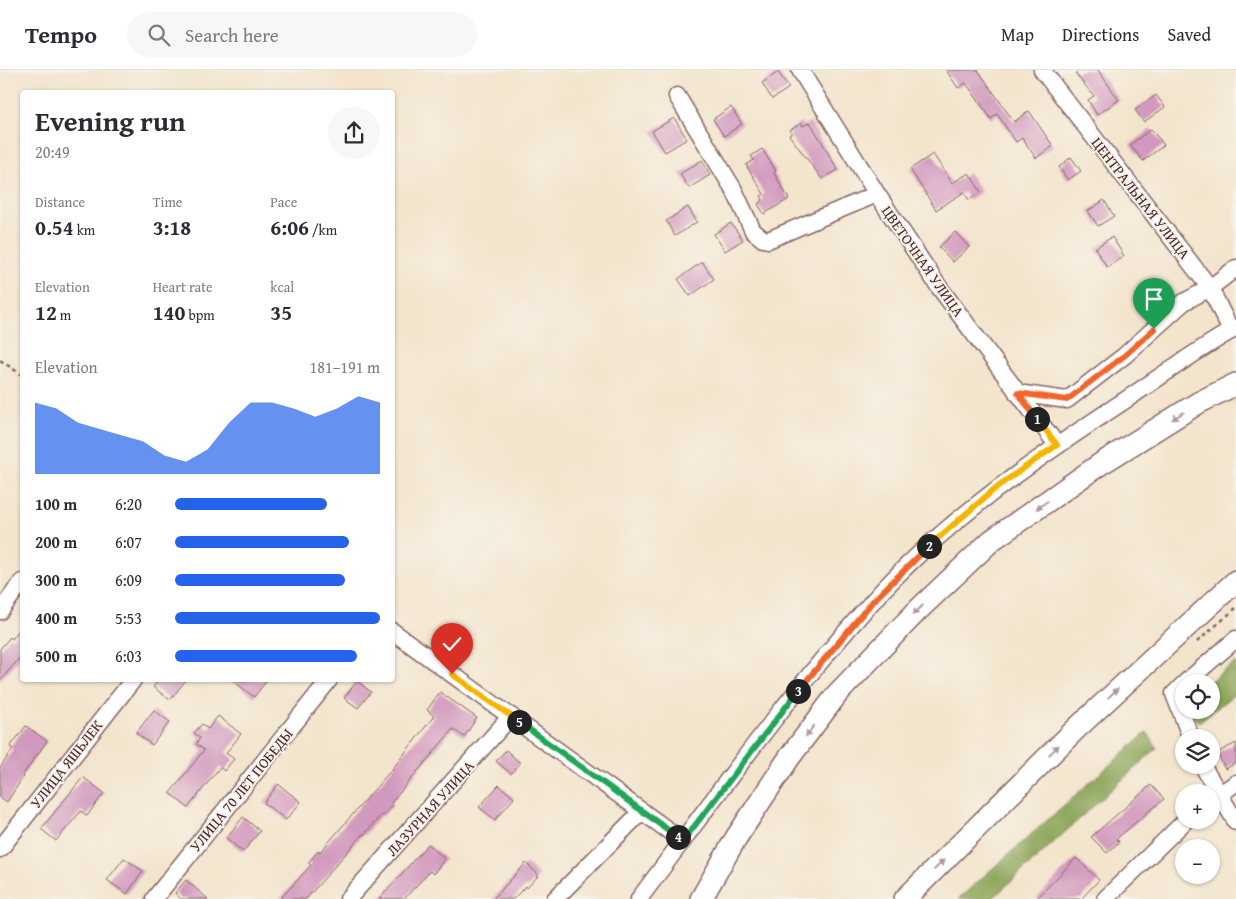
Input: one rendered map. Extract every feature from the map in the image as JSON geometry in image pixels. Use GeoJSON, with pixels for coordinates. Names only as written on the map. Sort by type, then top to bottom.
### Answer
{"type":"FeatureCollection","features":[{"type":"Feature","properties":{"kind":"main road"},"geometry":{"type":"LineString","coordinates":[[701,899],[736,838],[789,758],[838,693],[918,610],[992,540],[1099,465],[1198,404],[1236,384]]}},
{"type":"Feature","properties":{"kind":"main road"},"geometry":{"type":"LineString","coordinates":[[1198,404],[1236,396]]}},
{"type":"Feature","properties":{"kind":"main road"},"geometry":{"type":"LineString","coordinates":[[904,899],[1078,727],[1236,581]]}},
{"type":"Feature","properties":{"kind":"street","name":"ЦВЕТОЧНАЯ УЛИЦА"},"geometry":{"type":"LineString","coordinates":[[800,70],[877,194],[940,286],[1057,445]]}},
{"type":"Feature","properties":{"kind":"street","name":"ЦЕНТРАЛЬНАЯ УЛИЦА"},"geometry":{"type":"LineString","coordinates":[[1042,70],[1210,288],[1233,330]]}},
{"type":"Feature","properties":{"kind":"street"},"geometry":{"type":"LineString","coordinates":[[677,96],[734,190],[753,231],[763,239],[768,240],[877,194]]}},
{"type":"Feature","properties":{"kind":"street"},"geometry":{"type":"LineString","coordinates":[[1018,393],[1067,400],[1124,356],[1184,302],[1210,288],[1236,268]]}},
{"type":"Feature","properties":{"kind":"street"},"geometry":{"type":"LineString","coordinates":[[639,899],[811,674],[873,601],[938,537],[998,486],[1057,445],[1233,330]]}},
{"type":"Feature","properties":{"kind":"street"},"geometry":{"type":"LineString","coordinates":[[0,611],[20,585]]}},
{"type":"Feature","properties":{"kind":"street"},"geometry":{"type":"LineString","coordinates":[[395,633],[683,841]]}},
{"type":"Feature","properties":{"kind":"street"},"geometry":{"type":"LineString","coordinates":[[1195,674],[1236,638]]}},
{"type":"Feature","properties":{"kind":"street","name":"УЛИЦА ЯШЬЛЕК"},"geometry":{"type":"LineString","coordinates":[[0,849],[131,682]]}},
{"type":"Feature","properties":{"kind":"street","name":"УЛИЦА 70 ЛЕТ ПОБЕДЫ"},"geometry":{"type":"LineString","coordinates":[[154,899],[327,682]]}},
{"type":"Feature","properties":{"kind":"street","name":"ЛАЗУРНАЯ УЛИЦА"},"geometry":{"type":"LineString","coordinates":[[348,899],[511,716]]}},
{"type":"Feature","properties":{"kind":"street"},"geometry":{"type":"LineString","coordinates":[[1220,793],[1236,783]]}},
{"type":"Feature","properties":{"kind":"street"},"geometry":{"type":"LineString","coordinates":[[1220,802],[1236,822]]}},
{"type":"Feature","properties":{"kind":"street"},"geometry":{"type":"LineString","coordinates":[[555,899],[642,811]]}},
{"type":"Feature","properties":{"kind":"street"},"geometry":{"type":"LineString","coordinates":[[1105,899],[1177,829]]}},
{"type":"Feature","properties":{"kind":"path"},"geometry":{"type":"LineString","coordinates":[[0,360],[20,374]]}},
{"type":"Feature","properties":{"kind":"path"},"geometry":{"type":"LineString","coordinates":[[1193,645],[1236,608]]}},
{"type":"Feature","properties":{"kind":"green space"},"geometry":{"type":"Polygon","coordinates":[[[1236,662],[1236,693],[1220,706],[1220,674],[1236,662]]]}},
{"type":"Feature","properties":{"kind":"green space"},"geometry":{"type":"Polygon","coordinates":[[[1147,732],[1157,748],[992,899],[958,899],[1147,732]]]}},
{"type":"Feature","properties":{"kind":"building"},"geometry":{"type":"Polygon","coordinates":[[[946,70],[978,70],[1014,122],[1029,111],[1053,146],[1036,158],[1022,138],[1016,142],[997,114],[991,119],[966,83],[958,88],[946,70]]]}},
{"type":"Feature","properties":{"kind":"building"},"geometry":{"type":"Polygon","coordinates":[[[1082,70],[1098,70],[1119,100],[1097,115],[1088,100],[1094,96],[1075,73],[1082,70]]]}},
{"type":"Feature","properties":{"kind":"building"},"geometry":{"type":"Polygon","coordinates":[[[778,72],[789,88],[772,99],[762,83],[778,72]]]}},
{"type":"Feature","properties":{"kind":"building"},"geometry":{"type":"Polygon","coordinates":[[[1156,95],[1165,107],[1144,122],[1135,110],[1156,95]]]}},
{"type":"Feature","properties":{"kind":"building"},"geometry":{"type":"Polygon","coordinates":[[[731,107],[742,124],[724,136],[713,119],[731,107]]]}},
{"type":"Feature","properties":{"kind":"building"},"geometry":{"type":"Polygon","coordinates":[[[674,118],[687,139],[665,152],[652,131],[674,118]]]}},
{"type":"Feature","properties":{"kind":"building"},"geometry":{"type":"Polygon","coordinates":[[[810,122],[838,170],[822,179],[789,135],[792,133],[790,130],[801,123],[803,126],[810,122]]]}},
{"type":"Feature","properties":{"kind":"building"},"geometry":{"type":"Polygon","coordinates":[[[1151,129],[1164,145],[1143,161],[1130,145],[1151,129]]]}},
{"type":"Feature","properties":{"kind":"building"},"geometry":{"type":"Polygon","coordinates":[[[762,149],[776,171],[774,173],[789,199],[764,214],[758,204],[763,200],[761,196],[764,194],[746,165],[754,160],[751,156],[762,149]]]}},
{"type":"Feature","properties":{"kind":"building"},"geometry":{"type":"Polygon","coordinates":[[[933,154],[952,183],[969,173],[981,192],[969,200],[964,192],[936,210],[910,169],[933,154]]]}},
{"type":"Feature","properties":{"kind":"building"},"geometry":{"type":"Polygon","coordinates":[[[1071,157],[1081,171],[1068,180],[1059,167],[1071,157]]]}},
{"type":"Feature","properties":{"kind":"building"},"geometry":{"type":"Polygon","coordinates":[[[702,160],[710,175],[689,188],[680,174],[702,160]]]}},
{"type":"Feature","properties":{"kind":"building"},"geometry":{"type":"Polygon","coordinates":[[[1104,200],[1114,216],[1098,226],[1088,211],[1104,200]]]}},
{"type":"Feature","properties":{"kind":"building"},"geometry":{"type":"Polygon","coordinates":[[[688,207],[697,222],[675,236],[666,221],[688,207]]]}},
{"type":"Feature","properties":{"kind":"building"},"geometry":{"type":"Polygon","coordinates":[[[731,223],[743,240],[725,251],[714,234],[731,223]]]}},
{"type":"Feature","properties":{"kind":"building"},"geometry":{"type":"Polygon","coordinates":[[[955,232],[969,247],[953,262],[939,247],[955,232]]]}},
{"type":"Feature","properties":{"kind":"building"},"geometry":{"type":"Polygon","coordinates":[[[1112,237],[1124,256],[1107,267],[1095,248],[1112,237]]]}},
{"type":"Feature","properties":{"kind":"building"},"geometry":{"type":"Polygon","coordinates":[[[702,262],[714,279],[690,296],[678,279],[702,262]]]}},
{"type":"Feature","properties":{"kind":"building"},"geometry":{"type":"Polygon","coordinates":[[[20,629],[20,657],[0,681],[0,649],[10,637],[12,639],[20,629]]]}},
{"type":"Feature","properties":{"kind":"building"},"geometry":{"type":"Polygon","coordinates":[[[157,682],[184,682],[170,700],[153,687],[157,682]]]}},
{"type":"Feature","properties":{"kind":"building"},"geometry":{"type":"Polygon","coordinates":[[[235,682],[265,682],[254,697],[235,682]]]}},
{"type":"Feature","properties":{"kind":"building"},"geometry":{"type":"Polygon","coordinates":[[[356,682],[371,692],[358,708],[344,698],[356,682]]]}},
{"type":"Feature","properties":{"kind":"building"},"geometry":{"type":"Polygon","coordinates":[[[440,692],[477,718],[464,737],[453,729],[391,803],[393,805],[363,834],[306,899],[280,899],[311,865],[308,863],[318,851],[320,852],[393,768],[434,716],[427,710],[440,692]]]}},
{"type":"Feature","properties":{"kind":"building"},"geometry":{"type":"Polygon","coordinates":[[[154,710],[170,722],[152,745],[136,733],[154,710]]]}},
{"type":"Feature","properties":{"kind":"building"},"geometry":{"type":"Polygon","coordinates":[[[218,716],[241,734],[226,753],[234,759],[224,771],[220,767],[188,808],[170,793],[204,750],[196,744],[200,738],[194,733],[202,724],[208,729],[218,716]]]}},
{"type":"Feature","properties":{"kind":"building"},"geometry":{"type":"Polygon","coordinates":[[[26,726],[47,741],[22,776],[7,802],[0,797],[0,768],[13,749],[10,747],[26,726]]]}},
{"type":"Feature","properties":{"kind":"building"},"geometry":{"type":"Polygon","coordinates":[[[1236,743],[1236,763],[1225,769],[1220,759],[1220,751],[1236,743]]]}},
{"type":"Feature","properties":{"kind":"building"},"geometry":{"type":"Polygon","coordinates":[[[506,750],[520,763],[511,774],[496,761],[506,750]]]}},
{"type":"Feature","properties":{"kind":"building"},"geometry":{"type":"Polygon","coordinates":[[[83,777],[104,793],[87,816],[81,811],[56,841],[41,829],[83,777]]]}},
{"type":"Feature","properties":{"kind":"building"},"geometry":{"type":"Polygon","coordinates":[[[278,784],[301,802],[286,820],[264,803],[278,784]]]}},
{"type":"Feature","properties":{"kind":"building"},"geometry":{"type":"Polygon","coordinates":[[[499,785],[514,798],[495,820],[479,807],[499,785]]]}},
{"type":"Feature","properties":{"kind":"building"},"geometry":{"type":"Polygon","coordinates":[[[1151,785],[1164,799],[1116,839],[1119,842],[1107,853],[1091,837],[1151,785]]]}},
{"type":"Feature","properties":{"kind":"building"},"geometry":{"type":"Polygon","coordinates":[[[243,817],[260,831],[243,852],[226,838],[243,817]]]}},
{"type":"Feature","properties":{"kind":"building"},"geometry":{"type":"Polygon","coordinates":[[[428,844],[445,859],[433,874],[430,871],[404,899],[379,899],[428,844]]]}},
{"type":"Feature","properties":{"kind":"building"},"geometry":{"type":"Polygon","coordinates":[[[124,858],[143,871],[127,894],[107,880],[124,858]]]}},
{"type":"Feature","properties":{"kind":"building"},"geometry":{"type":"Polygon","coordinates":[[[1076,858],[1099,880],[1081,899],[1036,899],[1076,858]]]}},
{"type":"Feature","properties":{"kind":"building"},"geometry":{"type":"Polygon","coordinates":[[[526,863],[539,875],[513,899],[493,899],[526,863]]]}},
{"type":"Feature","properties":{"kind":"building"},"geometry":{"type":"Polygon","coordinates":[[[186,880],[208,899],[181,899],[175,893],[186,880]]]}},
{"type":"Feature","properties":{"kind":"route"},"geometry":{"type":"LineString","coordinates":[[452,674],[683,841],[811,674],[873,601],[938,537],[998,486],[1057,445],[1018,393],[1067,400],[1124,356],[1154,329]]}}]}
